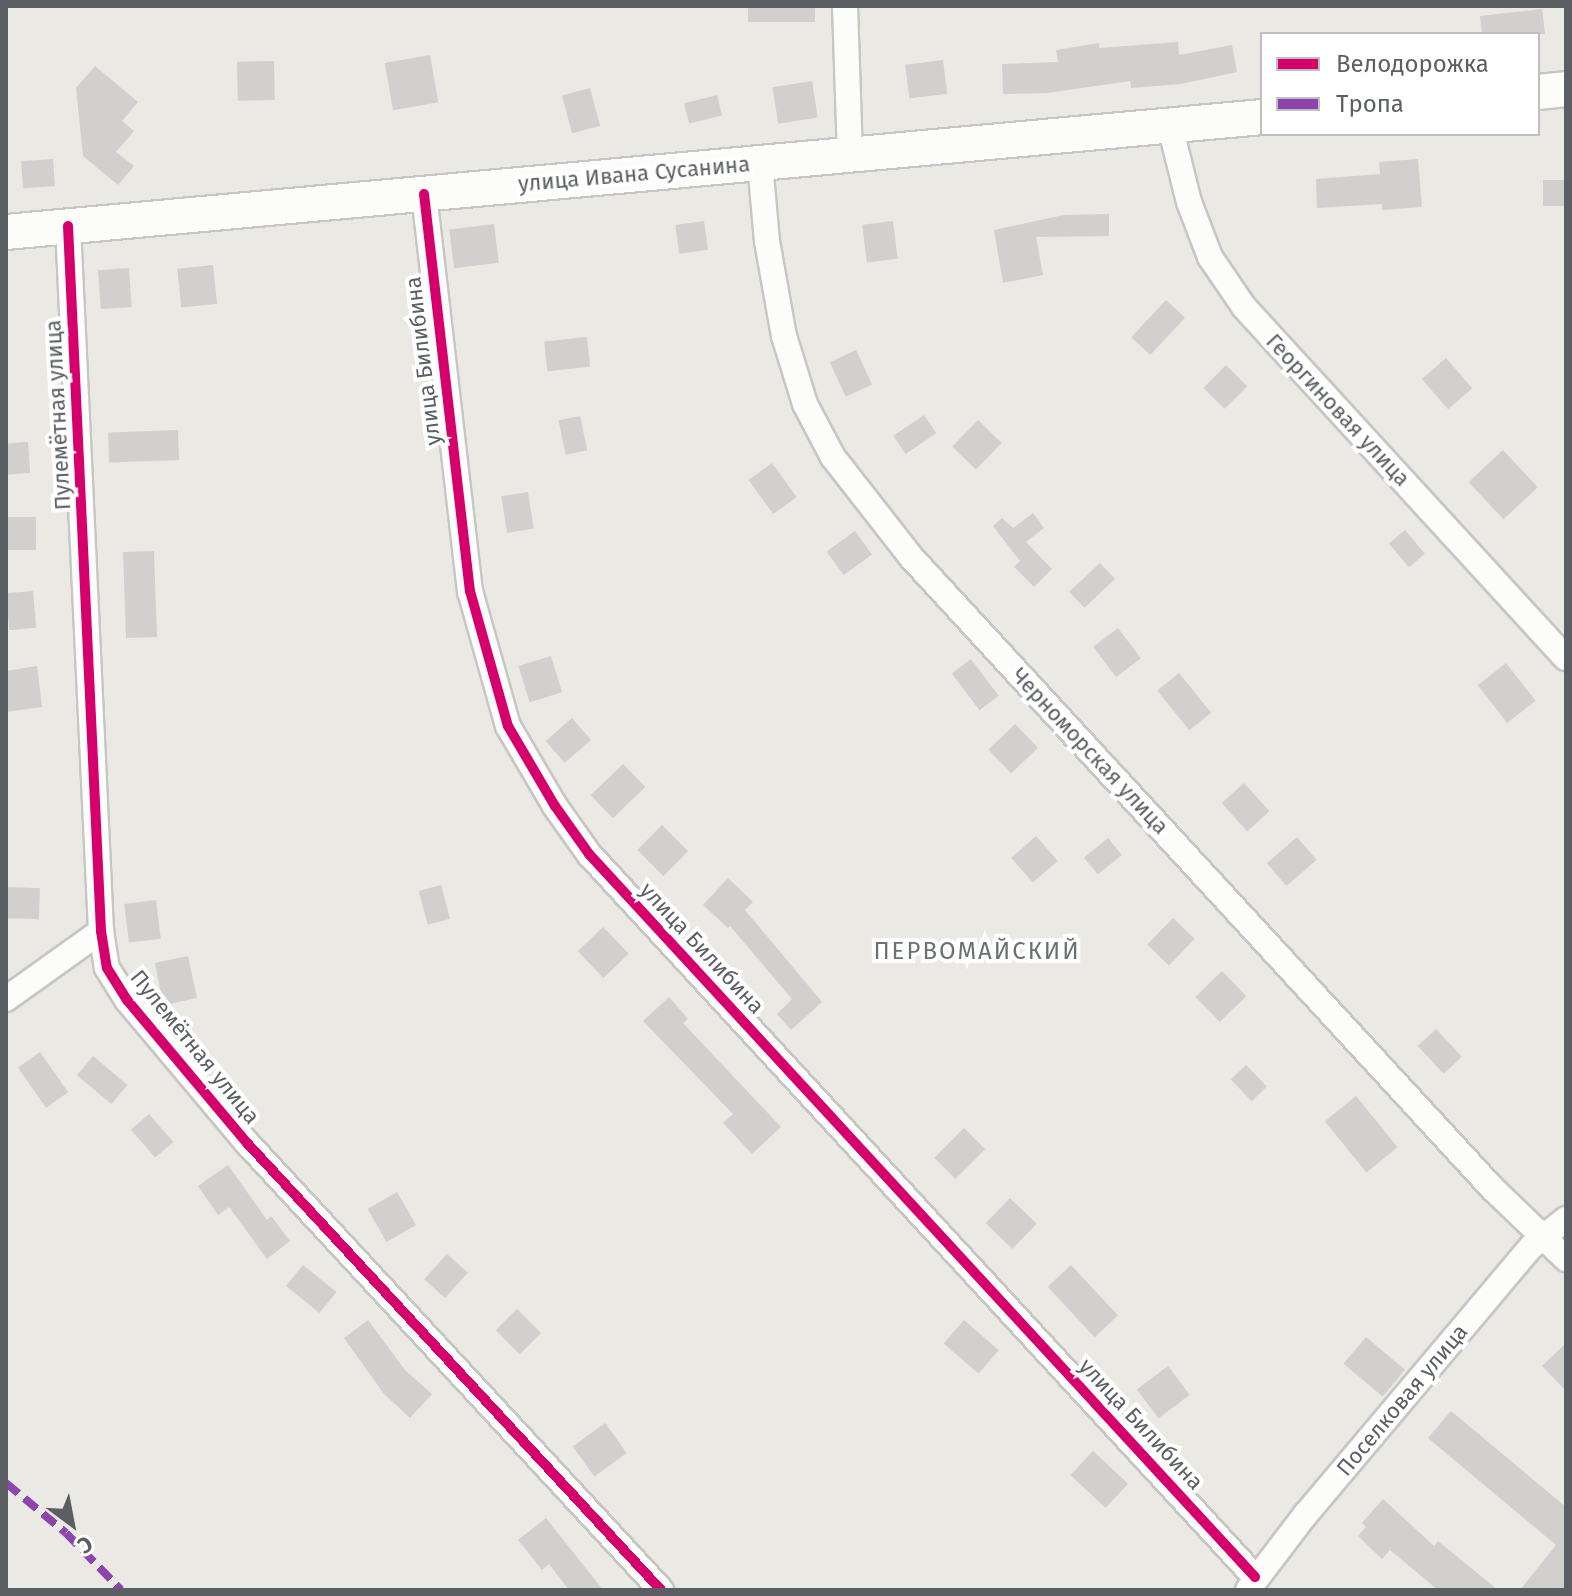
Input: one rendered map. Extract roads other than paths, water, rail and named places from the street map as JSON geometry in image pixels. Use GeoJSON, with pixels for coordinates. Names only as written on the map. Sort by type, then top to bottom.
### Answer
{"type":"FeatureCollection","features":[{"type":"Feature","properties":{"kind":"street"},"geometry":{"type":"LineString","coordinates":[[845,6],[850,155]]}},
{"type":"Feature","properties":{"kind":"street"},"geometry":{"type":"LineString","coordinates":[[1540,92],[1566,89]]}},
{"type":"Feature","properties":{"kind":"street","name":"улица Ивана Сусанина"},"geometry":{"type":"LineString","coordinates":[[6,232],[1260,117]]}},
{"type":"Feature","properties":{"kind":"street","name":"Георгиновая улица"},"geometry":{"type":"LineString","coordinates":[[1170,126],[1189,202],[1210,257],[1244,307],[1566,658]]}},
{"type":"Feature","properties":{"kind":"street","name":"Черноморская улица"},"geometry":{"type":"LineString","coordinates":[[760,163],[767,241],[784,336],[805,404],[833,457],[911,557],[1492,1188],[1566,1259]]}},
{"type":"Feature","properties":{"kind":"street","name":"улица Билибина"},"geometry":{"type":"LineString","coordinates":[[424,194],[470,591],[508,726],[555,806],[589,854],[1252,1584]]}},
{"type":"Feature","properties":{"kind":"street","name":"Пулемётная улица"},"geometry":{"type":"LineString","coordinates":[[68,226],[101,931],[107,968],[127,1000],[248,1144],[661,1590]]}},
{"type":"Feature","properties":{"kind":"street"},"geometry":{"type":"LineString","coordinates":[[6,999],[101,931]]}},
{"type":"Feature","properties":{"kind":"street","name":"Поселковая улица"},"geometry":{"type":"LineString","coordinates":[[1252,1584],[1531,1247],[1566,1219]]}},
{"type":"Feature","properties":{"kind":"district","name":"ПЕРВОМАЙСКИЙ"},"geometry":{"type":"Point","coordinates":[977,952]}}]}
